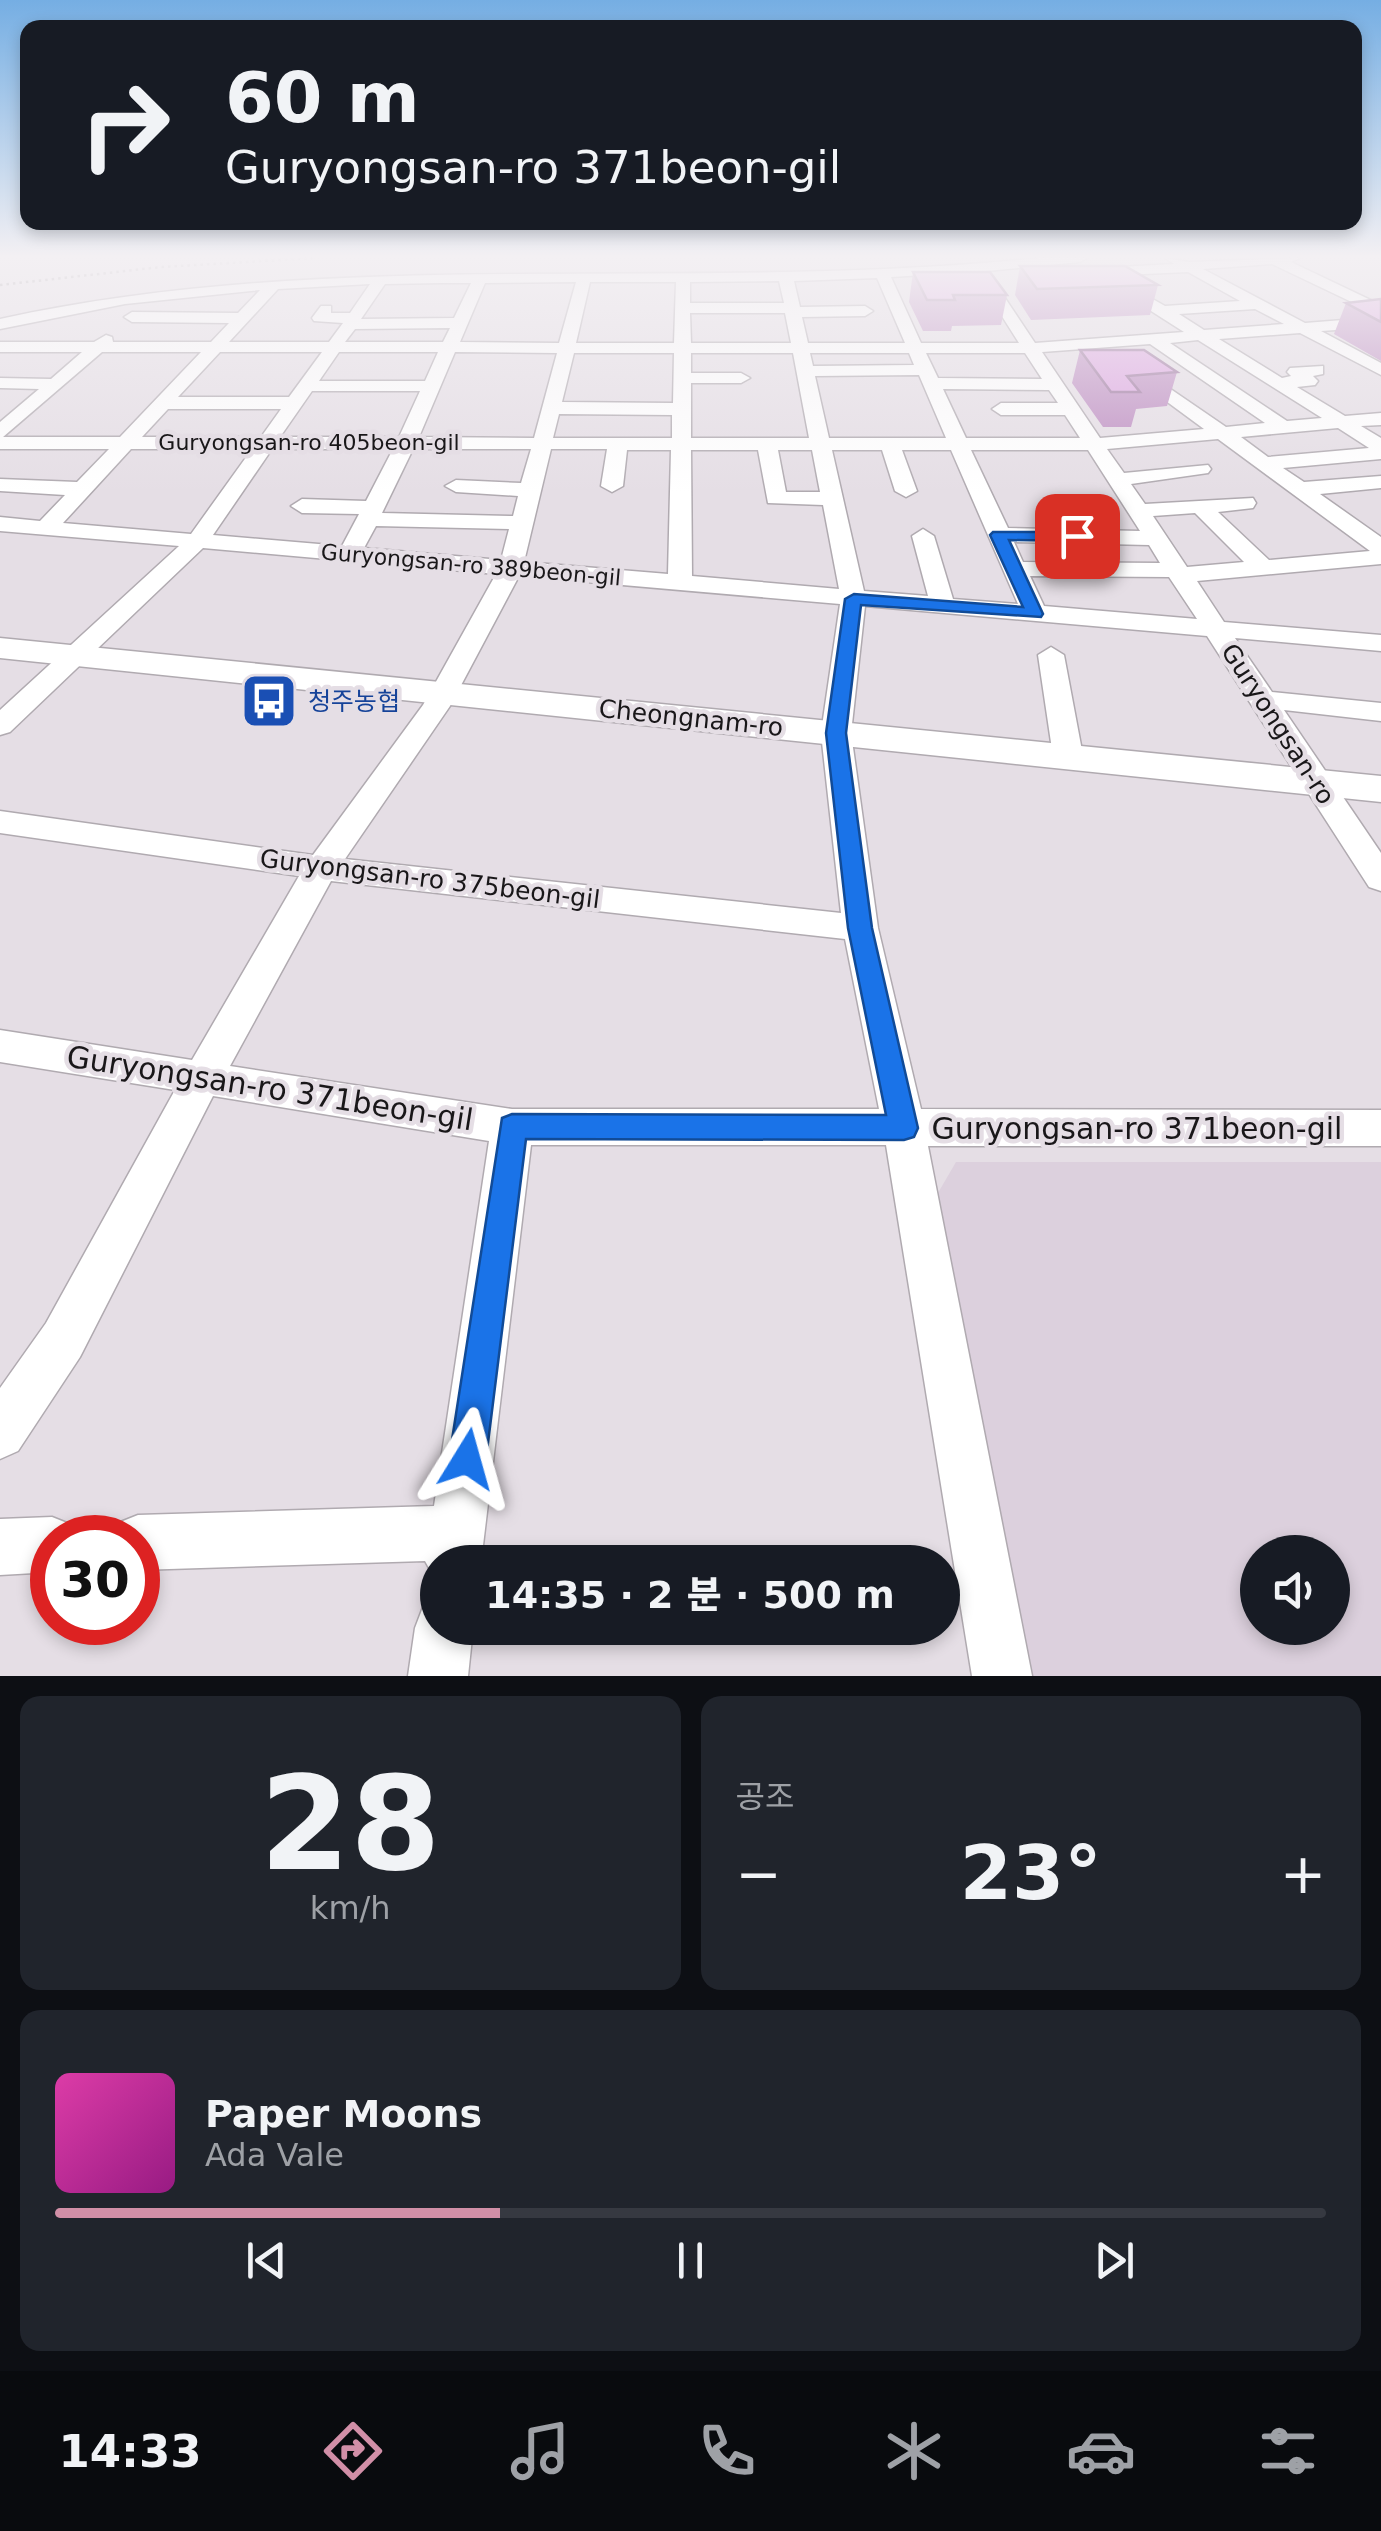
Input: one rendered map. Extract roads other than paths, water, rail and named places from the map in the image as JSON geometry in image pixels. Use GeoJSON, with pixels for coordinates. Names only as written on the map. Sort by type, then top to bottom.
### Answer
{"type":"FeatureCollection","features":[{"type":"Feature","properties":{"kind":"main road","name":"Cheongnam-ro"},"geometry":{"type":"LineString","coordinates":[[0,648],[1381,789]]}},
{"type":"Feature","properties":{"kind":"street"},"geometry":{"type":"LineString","coordinates":[[38,346],[51,336]]}},
{"type":"Feature","properties":{"kind":"street"},"geometry":{"type":"LineString","coordinates":[[0,432],[111,336]]}},
{"type":"Feature","properties":{"kind":"street"},"geometry":{"type":"LineString","coordinates":[[47,527],[226,336]]}},
{"type":"Feature","properties":{"kind":"street"},"geometry":{"type":"LineString","coordinates":[[0,726],[197,542],[342,336]]}},
{"type":"Feature","properties":{"kind":"street"},"geometry":{"type":"LineString","coordinates":[[350,554],[457,336]]}},
{"type":"Feature","properties":{"kind":"street"},"geometry":{"type":"LineString","coordinates":[[0,1434],[63,1340],[202,1078],[321,868],[436,706],[510,570],[569,336]]}},
{"type":"Feature","properties":{"kind":"street"},"geometry":{"type":"LineString","coordinates":[[680,584],[682,336]]}},
{"type":"Feature","properties":{"kind":"street"},"geometry":{"type":"LineString","coordinates":[[0,346],[682,348],[728,336]]}},
{"type":"Feature","properties":{"kind":"street"},"geometry":{"type":"LineString","coordinates":[[797,336],[854,599],[836,733],[860,928],[904,1128],[1002,1676]]}},
{"type":"Feature","properties":{"kind":"street"},"geometry":{"type":"LineString","coordinates":[[818,336],[865,370],[1055,385]]}},
{"type":"Feature","properties":{"kind":"street"},"geometry":{"type":"LineString","coordinates":[[868,336],[915,347],[1031,348],[1198,336]]}},
{"type":"Feature","properties":{"kind":"street"},"geometry":{"type":"LineString","coordinates":[[910,336],[1034,614]]}},
{"type":"Feature","properties":{"kind":"street","name":"Guryongsan-ro"},"geometry":{"type":"LineString","coordinates":[[1023,336],[1381,879]]}},
{"type":"Feature","properties":{"kind":"street"},"geometry":{"type":"LineString","coordinates":[[1201,336],[1381,450]]}},
{"type":"Feature","properties":{"kind":"street"},"geometry":{"type":"LineString","coordinates":[[1317,336],[1381,370]]}},
{"type":"Feature","properties":{"kind":"street"},"geometry":{"type":"LineString","coordinates":[[1153,339],[1284,428]]}},
{"type":"Feature","properties":{"kind":"street"},"geometry":{"type":"LineString","coordinates":[[1098,343],[1343,520],[1381,555]]}},
{"type":"Feature","properties":{"kind":"street"},"geometry":{"type":"LineString","coordinates":[[1234,356],[1266,354]]}},
{"type":"Feature","properties":{"kind":"street"},"geometry":{"type":"LineString","coordinates":[[0,359],[85,359]]}},
{"type":"Feature","properties":{"kind":"street"},"geometry":{"type":"LineString","coordinates":[[0,380],[22,359]]}},
{"type":"Feature","properties":{"kind":"street"},"geometry":{"type":"LineString","coordinates":[[249,391],[381,367],[435,377]]}},
{"type":"Feature","properties":{"kind":"street"},"geometry":{"type":"LineString","coordinates":[[1277,382],[1309,380],[1296,372],[1317,370]]}},
{"type":"Feature","properties":{"kind":"street"},"geometry":{"type":"LineString","coordinates":[[163,402],[308,381],[435,377]]}},
{"type":"Feature","properties":{"kind":"street"},"geometry":{"type":"LineString","coordinates":[[683,378],[742,378]]}},
{"type":"Feature","properties":{"kind":"street"},"geometry":{"type":"LineString","coordinates":[[0,380],[56,384]]}},
{"type":"Feature","properties":{"kind":"street"},"geometry":{"type":"LineString","coordinates":[[551,408],[684,409]]}},
{"type":"Feature","properties":{"kind":"street"},"geometry":{"type":"LineString","coordinates":[[1000,408],[1071,409]]}},
{"type":"Feature","properties":{"kind":"street","name":"Guryongsan-ro 405beon-gil"},"geometry":{"type":"LineString","coordinates":[[0,443],[1093,444],[1381,420]]}},
{"type":"Feature","properties":{"kind":"street"},"geometry":{"type":"LineString","coordinates":[[612,486],[618,441]]}},
{"type":"Feature","properties":{"kind":"street"},"geometry":{"type":"LineString","coordinates":[[767,444],[776,498],[832,499]]}},
{"type":"Feature","properties":{"kind":"street"},"geometry":{"type":"LineString","coordinates":[[890,444],[906,491]]}},
{"type":"Feature","properties":{"kind":"street"},"geometry":{"type":"LineString","coordinates":[[1266,464],[1381,450]]}},
{"type":"Feature","properties":{"kind":"street"},"geometry":{"type":"LineString","coordinates":[[1117,480],[1201,469]]}},
{"type":"Feature","properties":{"kind":"street"},"geometry":{"type":"LineString","coordinates":[[1300,489],[1381,482]]}},
{"type":"Feature","properties":{"kind":"street"},"geometry":{"type":"LineString","coordinates":[[4,485],[82,489]]}},
{"type":"Feature","properties":{"kind":"street"},"geometry":{"type":"LineString","coordinates":[[456,486],[530,490]]}},
{"type":"Feature","properties":{"kind":"street"},"geometry":{"type":"LineString","coordinates":[[1138,512],[1245,503]]}},
{"type":"Feature","properties":{"kind":"street"},"geometry":{"type":"LineString","coordinates":[[302,506],[440,521],[522,523]]}},
{"type":"Feature","properties":{"kind":"street"},"geometry":{"type":"LineString","coordinates":[[1201,507],[1263,567]]}},
{"type":"Feature","properties":{"kind":"street"},"geometry":{"type":"LineString","coordinates":[[1343,520],[1381,515]]}},
{"type":"Feature","properties":{"kind":"street","name":"Guryongsan-ro 389beon-gil"},"geometry":{"type":"LineString","coordinates":[[0,524],[1381,643]]}},
{"type":"Feature","properties":{"kind":"street"},"geometry":{"type":"LineString","coordinates":[[998,535],[1156,538]]}},
{"type":"Feature","properties":{"kind":"street"},"geometry":{"type":"LineString","coordinates":[[923,536],[942,606]]}},
{"type":"Feature","properties":{"kind":"street"},"geometry":{"type":"LineString","coordinates":[[1014,569],[1178,572],[1381,555]]}},
{"type":"Feature","properties":{"kind":"street"},"geometry":{"type":"LineString","coordinates":[[1051,655],[1068,756]]}},
{"type":"Feature","properties":{"kind":"street"},"geometry":{"type":"LineString","coordinates":[[1261,699],[1381,712]]}},
{"type":"Feature","properties":{"kind":"street","name":"Guryongsan-ro 375beon-gil"},"geometry":{"type":"LineString","coordinates":[[0,822],[321,868],[860,928]]}},
{"type":"Feature","properties":{"kind":"street","name":"Guryongsan-ro 371beon-gil"},"geometry":{"type":"LineString","coordinates":[[0,1046],[512,1126],[1381,1128]]}},
{"type":"Feature","properties":{"kind":"street"},"geometry":{"type":"LineString","coordinates":[[455,1545],[512,1126]]}},
{"type":"Feature","properties":{"kind":"street"},"geometry":{"type":"LineString","coordinates":[[160,1543],[420,1547]]}},
{"type":"Feature","properties":{"kind":"street"},"geometry":{"type":"LineString","coordinates":[[0,1547],[30,1546]]}},
{"type":"Feature","properties":{"kind":"street"},"geometry":{"type":"LineString","coordinates":[[438,1676],[442,1645]]}},
{"type":"Feature","properties":{"kind":"place","name":"청주농협"},"geometry":{"type":"Point","coordinates":[269,701]}}]}
